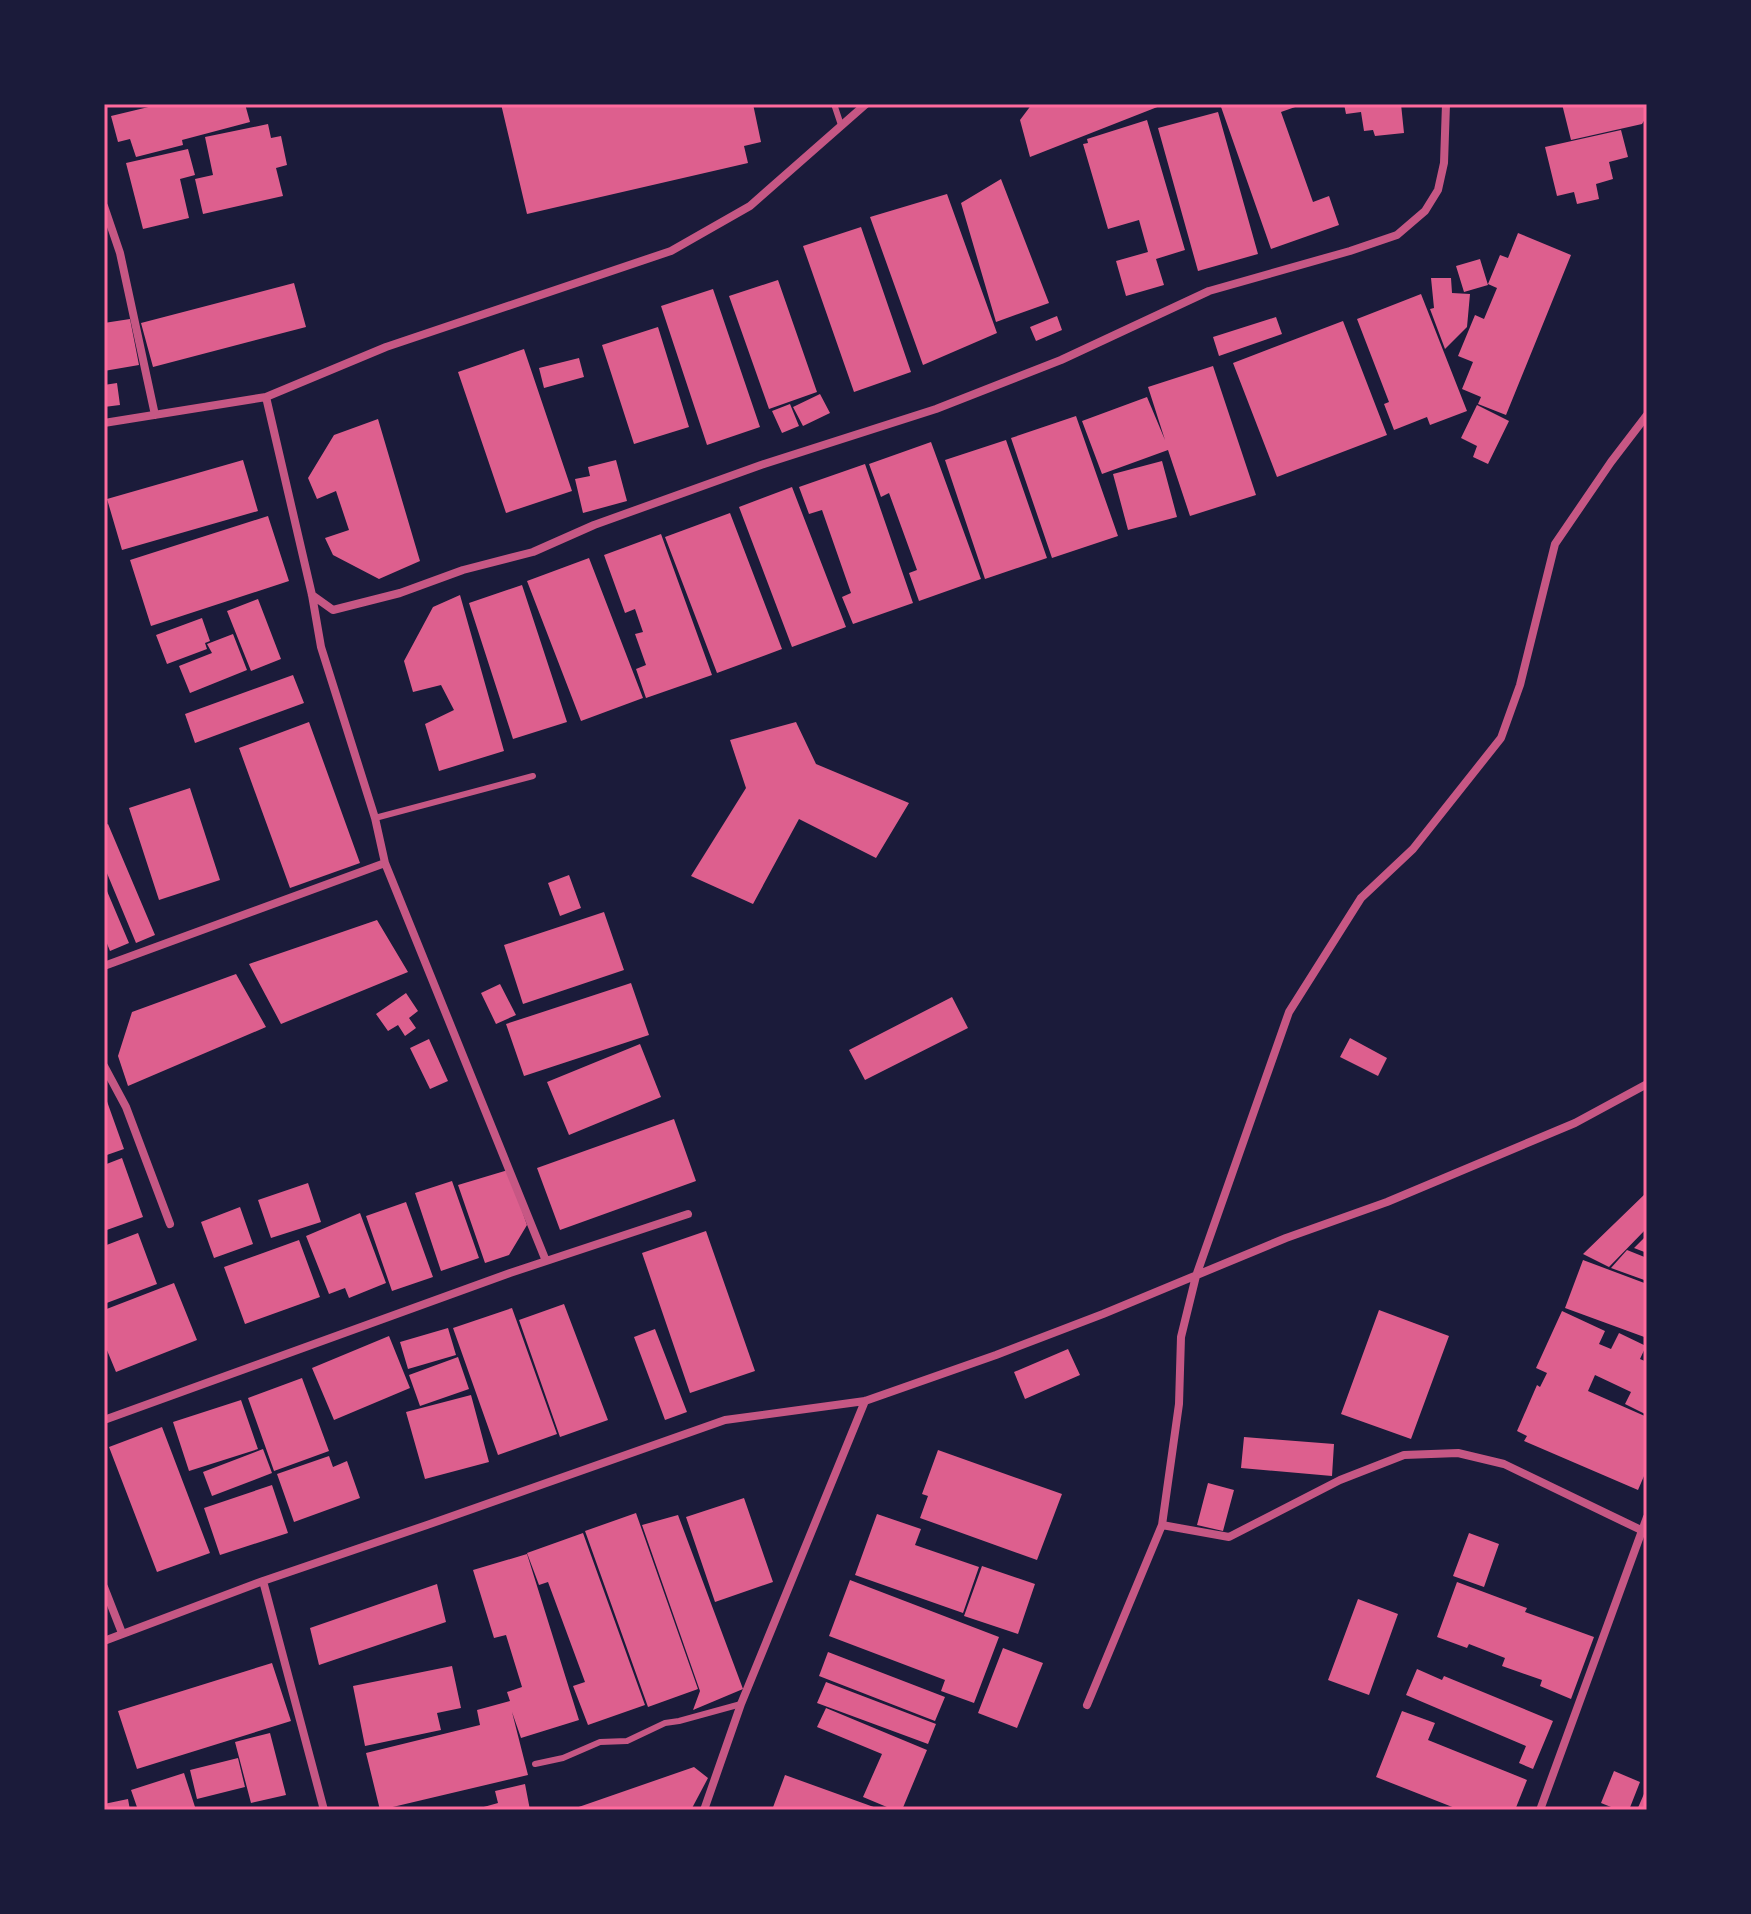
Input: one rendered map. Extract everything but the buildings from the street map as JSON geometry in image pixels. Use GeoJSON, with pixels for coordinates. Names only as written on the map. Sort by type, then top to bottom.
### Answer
{"type":"FeatureCollection","features":[{"type":"Feature","properties":{"kind":"street"},"geometry":{"type":"LineString","coordinates":[[104,423],[266,397],[386,347],[671,251],[750,206],[866,104]]}},
{"type":"Feature","properties":{"kind":"street"},"geometry":{"type":"LineString","coordinates":[[312,595],[333,610],[533,552],[594,525],[761,465],[936,409],[1061,360],[1209,291],[1397,235],[1425,211],[1438,190],[1444,163],[1446,104]]}},
{"type":"Feature","properties":{"kind":"street"},"geometry":{"type":"LineString","coordinates":[[104,206],[120,253],[155,415]]}},
{"type":"Feature","properties":{"kind":"street"},"geometry":{"type":"LineString","coordinates":[[266,397],[321,647],[375,818],[385,863],[546,1261]]}},
{"type":"Feature","properties":{"kind":"street"},"geometry":{"type":"LineString","coordinates":[[1087,1705],[1162,1525],[1179,1404],[1181,1337],[1196,1276],[1289,1012],[1361,898],[1413,849],[1501,738],[1520,685],[1555,544],[1647,415]]}},
{"type":"Feature","properties":{"kind":"street"},"geometry":{"type":"LineString","coordinates":[[104,966],[385,863]]}},
{"type":"Feature","properties":{"kind":"street"},"geometry":{"type":"LineString","coordinates":[[104,1066],[126,1107],[170,1224]]}},
{"type":"Feature","properties":{"kind":"street"},"geometry":{"type":"LineString","coordinates":[[104,1641],[263,1581],[725,1420],[865,1401],[1009,1350],[1286,1238],[1387,1202],[1575,1123],[1647,1084]]}},
{"type":"Feature","properties":{"kind":"street"},"geometry":{"type":"LineString","coordinates":[[104,1420],[546,1261],[688,1214]]}},
{"type":"Feature","properties":{"kind":"street"},"geometry":{"type":"LineString","coordinates":[[704,1810],[741,1704],[865,1401]]}},
{"type":"Feature","properties":{"kind":"street"},"geometry":{"type":"LineString","coordinates":[[1162,1525],[1229,1537],[1340,1480],[1404,1455],[1458,1453],[1504,1464],[1641,1530]]}},
{"type":"Feature","properties":{"kind":"street"},"geometry":{"type":"LineString","coordinates":[[1540,1810],[1647,1517]]}},
{"type":"Feature","properties":{"kind":"street"},"geometry":{"type":"LineString","coordinates":[[263,1581],[324,1810]]}},
{"type":"Feature","properties":{"kind":"street"},"geometry":{"type":"LineString","coordinates":[[104,1587],[122,1633]]}},
{"type":"Feature","properties":{"kind":"lane"},"geometry":{"type":"LineString","coordinates":[[834,104],[841,125]]}},
{"type":"Feature","properties":{"kind":"lane"},"geometry":{"type":"LineString","coordinates":[[375,818],[533,776]]}},
{"type":"Feature","properties":{"kind":"lane"},"geometry":{"type":"LineString","coordinates":[[535,1764],[563,1758],[600,1742],[627,1741],[665,1723],[741,1704]]}}]}
